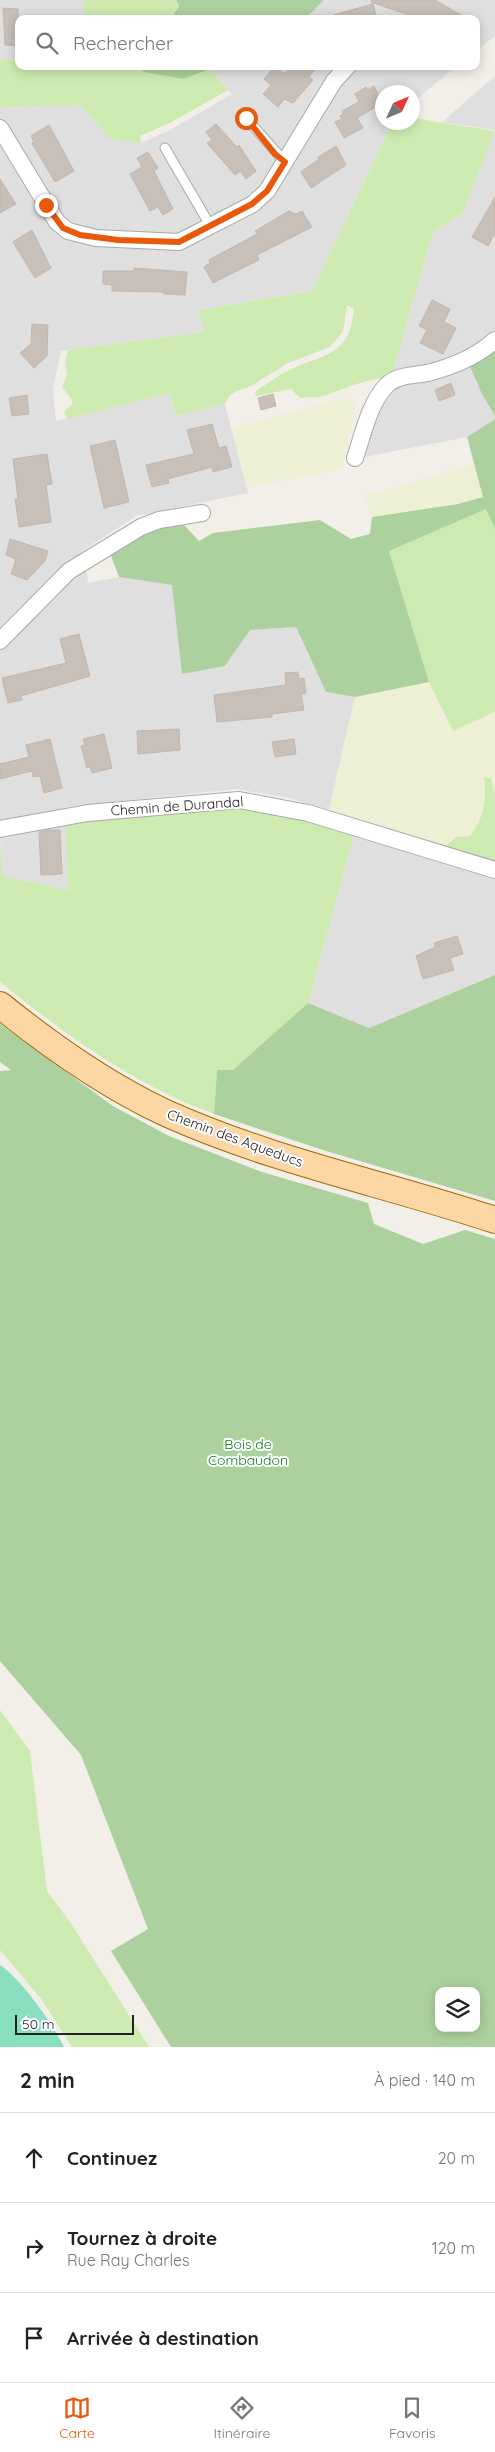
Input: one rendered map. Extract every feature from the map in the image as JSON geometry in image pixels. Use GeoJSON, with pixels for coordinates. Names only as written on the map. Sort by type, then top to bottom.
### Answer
{"type":"FeatureCollection","features":[{"type":"Feature","properties":{"kind":"main road","name":"Chemin des Aqueducs"},"geometry":{"type":"LineString","coordinates":[[0,1005],[68,1057],[100,1077],[167,1113],[247,1145],[495,1220]]}},
{"type":"Feature","properties":{"kind":"street"},"geometry":{"type":"LineString","coordinates":[[0,128],[53,216],[68,231],[96,238],[167,243],[179,242],[212,227],[262,196],[334,81],[344,70]]}},
{"type":"Feature","properties":{"kind":"street"},"geometry":{"type":"LineString","coordinates":[[355,458],[370,413],[387,385],[395,379],[430,372],[468,359],[495,340]]}},
{"type":"Feature","properties":{"kind":"street"},"geometry":{"type":"LineString","coordinates":[[0,641],[69,571],[141,527],[159,520],[202,513]]}},
{"type":"Feature","properties":{"kind":"street","name":"Chemin de Durandal"},"geometry":{"type":"LineString","coordinates":[[0,829],[88,813],[239,800],[308,813],[495,870]]}},
{"type":"Feature","properties":{"kind":"lane"},"geometry":{"type":"LineString","coordinates":[[246,118],[275,154],[285,162]]}},
{"type":"Feature","properties":{"kind":"lane"},"geometry":{"type":"LineString","coordinates":[[165,148],[212,227]]}},
{"type":"Feature","properties":{"kind":"shaded area"},"geometry":{"type":"Polygon","coordinates":[[[0,0],[84,0],[84,15],[15,15],[15,60],[0,59],[0,0]]]}},
{"type":"Feature","properties":{"kind":"shaded area"},"geometry":{"type":"Polygon","coordinates":[[[324,0],[495,0],[495,36],[480,48],[480,15],[309,15],[324,0]]]}},
{"type":"Feature","properties":{"kind":"shaded area"},"geometry":{"type":"Polygon","coordinates":[[[211,70],[452,70],[420,96],[420,85],[375,85],[375,130],[389,130],[312,291],[199,310],[204,332],[61,351],[53,389],[56,421],[170,393],[176,416],[225,404],[248,493],[136,516],[84,550],[88,583],[119,577],[172,585],[225,666],[250,630],[296,627],[326,692],[355,697],[329,810],[290,798],[235,789],[66,807],[68,890],[3,876],[0,829],[0,107],[80,104],[110,138],[141,143],[170,130],[232,94],[211,70]]]}},
{"type":"Feature","properties":{"kind":"shaded area"},"geometry":{"type":"Polygon","coordinates":[[[495,76],[495,130],[442,122],[495,76]]]}},
{"type":"Feature","properties":{"kind":"shaded area"},"geometry":{"type":"Polygon","coordinates":[[[495,131],[495,419],[467,437],[364,457],[393,370],[433,232],[462,214],[495,131]]]}},
{"type":"Feature","properties":{"kind":"shaded area"},"geometry":{"type":"Polygon","coordinates":[[[354,836],[495,879],[495,975],[369,1028],[308,1003],[354,836]]]}},
{"type":"Feature","properties":{"kind":"green space"},"geometry":{"type":"Polygon","coordinates":[[[84,0],[176,0],[179,5],[173,15],[84,15],[84,0]]]}},
{"type":"Feature","properties":{"kind":"green space"},"geometry":{"type":"Polygon","coordinates":[[[176,0],[324,0],[309,15],[173,15],[179,6],[176,0]]]}},
{"type":"Feature","properties":{"kind":"green space"},"geometry":{"type":"Polygon","coordinates":[[[0,59],[15,60],[15,70],[143,70],[143,72],[183,79],[211,70],[228,90],[170,123],[140,136],[141,143],[110,139],[80,105],[0,107],[0,59]]]}},
{"type":"Feature","properties":{"kind":"green space"},"geometry":{"type":"Polygon","coordinates":[[[143,70],[209,70],[183,79],[143,72],[143,70]]]}},
{"type":"Feature","properties":{"kind":"green space"},"geometry":{"type":"Polygon","coordinates":[[[420,119],[495,131],[462,214],[433,232],[391,378],[364,382],[317,397],[300,398],[291,389],[256,396],[255,392],[280,375],[290,369],[329,354],[343,343],[352,324],[354,309],[347,305],[343,332],[330,347],[288,363],[251,386],[229,396],[225,404],[176,416],[170,393],[67,419],[64,412],[72,404],[72,400],[62,387],[67,375],[65,362],[68,350],[204,332],[199,310],[312,291],[389,130],[420,130],[420,119]]]}},
{"type":"Feature","properties":{"kind":"green space"},"geometry":{"type":"Polygon","coordinates":[[[495,348],[495,416],[482,394],[469,364],[495,348]]]}},
{"type":"Feature","properties":{"kind":"green space"},"geometry":{"type":"Polygon","coordinates":[[[346,397],[356,406],[342,469],[247,488],[232,428],[346,397]]]}},
{"type":"Feature","properties":{"kind":"green space"},"geometry":{"type":"Polygon","coordinates":[[[495,419],[495,529],[486,509],[389,551],[429,682],[355,697],[326,692],[296,627],[250,630],[225,666],[182,674],[172,585],[119,577],[111,556],[146,530],[184,525],[199,541],[213,533],[320,520],[351,539],[370,534],[372,517],[458,504],[483,497],[467,437],[495,419]]]}},
{"type":"Feature","properties":{"kind":"green space"},"geometry":{"type":"Polygon","coordinates":[[[474,464],[484,497],[458,504],[372,517],[365,496],[474,464]]]}},
{"type":"Feature","properties":{"kind":"green space"},"geometry":{"type":"Polygon","coordinates":[[[487,508],[495,529],[495,712],[453,731],[429,682],[389,551],[487,508]]]}},
{"type":"Feature","properties":{"kind":"green space"},"geometry":{"type":"Polygon","coordinates":[[[429,682],[453,731],[495,712],[495,792],[491,779],[484,777],[486,796],[478,826],[470,836],[456,837],[444,848],[329,810],[355,697],[429,682]]]}},
{"type":"Feature","properties":{"kind":"green space"},"geometry":{"type":"Polygon","coordinates":[[[484,777],[491,779],[495,792],[495,862],[444,848],[456,837],[470,836],[479,823],[485,793],[484,777]]]}},
{"type":"Feature","properties":{"kind":"green space"},"geometry":{"type":"Polygon","coordinates":[[[231,807],[284,814],[354,836],[308,1003],[233,1071],[217,1070],[214,1114],[156,1089],[102,1057],[50,1021],[0,982],[0,836],[3,876],[68,890],[66,822],[231,807]]]}},
{"type":"Feature","properties":{"kind":"green space"},"geometry":{"type":"Polygon","coordinates":[[[495,975],[495,1201],[326,1151],[214,1114],[217,1070],[233,1070],[308,1003],[369,1028],[495,975]]]}},
{"type":"Feature","properties":{"kind":"green space","name":"Bois de Combaudon"},"geometry":{"type":"Polygon","coordinates":[[[0,1024],[113,1106],[169,1136],[262,1172],[368,1203],[374,1224],[423,1244],[465,1230],[495,1239],[495,2047],[171,2047],[111,1951],[148,1929],[81,1755],[0,1661],[0,1071],[11,1070],[0,1062],[0,1024]]]}},
{"type":"Feature","properties":{"kind":"green space"},"geometry":{"type":"Polygon","coordinates":[[[0,1710],[30,1751],[47,1891],[72,1925],[149,2047],[72,2047],[42,2000],[0,1950],[0,1710]]]}},
{"type":"Feature","properties":{"kind":"green space"},"geometry":{"type":"Polygon","coordinates":[[[0,1965],[18,1981],[36,2003],[64,2047],[0,2047],[0,1965]]]}},
{"type":"Feature","properties":{"kind":"building"},"geometry":{"type":"Polygon","coordinates":[[[372,0],[435,0],[461,15],[408,15],[371,2],[372,0]]]}},
{"type":"Feature","properties":{"kind":"building"},"geometry":{"type":"Polygon","coordinates":[[[373,4],[376,15],[333,15],[373,4]]]}},
{"type":"Feature","properties":{"kind":"building"},"geometry":{"type":"Polygon","coordinates":[[[3,8],[18,9],[18,15],[15,15],[15,46],[5,45],[3,8]]]}},
{"type":"Feature","properties":{"kind":"building"},"geometry":{"type":"Polygon","coordinates":[[[272,70],[280,70],[285,74],[288,70],[315,70],[309,77],[313,80],[293,103],[284,99],[278,107],[263,94],[271,85],[264,79],[272,70]]]}},
{"type":"Feature","properties":{"kind":"building"},"geometry":{"type":"Polygon","coordinates":[[[374,86],[375,107],[357,118],[363,128],[344,138],[335,122],[342,119],[340,116],[344,114],[342,111],[359,102],[355,94],[366,87],[368,90],[374,86]]]}},
{"type":"Feature","properties":{"kind":"building"},"geometry":{"type":"Polygon","coordinates":[[[216,124],[237,147],[239,145],[256,171],[246,179],[240,171],[235,175],[207,143],[212,140],[206,132],[216,124]]]}},
{"type":"Feature","properties":{"kind":"building"},"geometry":{"type":"Polygon","coordinates":[[[49,125],[74,171],[55,182],[32,143],[34,142],[31,136],[49,125]]]}},
{"type":"Feature","properties":{"kind":"building"},"geometry":{"type":"Polygon","coordinates":[[[336,146],[346,165],[311,188],[301,172],[319,159],[318,157],[336,146]]]}},
{"type":"Feature","properties":{"kind":"building"},"geometry":{"type":"Polygon","coordinates":[[[148,152],[158,168],[154,171],[173,209],[163,215],[158,207],[150,211],[130,174],[142,167],[137,158],[148,152]]]}},
{"type":"Feature","properties":{"kind":"building"},"geometry":{"type":"Polygon","coordinates":[[[0,179],[16,204],[0,213],[0,179]]]}},
{"type":"Feature","properties":{"kind":"building"},"geometry":{"type":"Polygon","coordinates":[[[495,197],[495,233],[488,246],[472,237],[495,197]]]}},
{"type":"Feature","properties":{"kind":"building"},"geometry":{"type":"Polygon","coordinates":[[[289,211],[296,214],[302,211],[312,227],[257,255],[259,260],[213,283],[204,267],[210,263],[209,260],[257,234],[255,231],[289,211]]]}},
{"type":"Feature","properties":{"kind":"building"},"geometry":{"type":"Polygon","coordinates":[[[32,230],[51,268],[35,278],[13,242],[32,230]]]}},
{"type":"Feature","properties":{"kind":"building"},"geometry":{"type":"Polygon","coordinates":[[[134,268],[187,272],[185,295],[164,294],[164,292],[112,291],[112,285],[103,284],[103,271],[134,271],[134,268]]]}},
{"type":"Feature","properties":{"kind":"building"},"geometry":{"type":"Polygon","coordinates":[[[432,300],[450,309],[444,322],[456,328],[443,354],[420,343],[427,330],[419,326],[432,300]]]}},
{"type":"Feature","properties":{"kind":"building"},"geometry":{"type":"Polygon","coordinates":[[[32,324],[48,325],[47,356],[34,368],[20,353],[31,344],[32,324]]]}},
{"type":"Feature","properties":{"kind":"building"},"geometry":{"type":"Polygon","coordinates":[[[451,383],[455,395],[439,401],[435,390],[451,383]]]}},
{"type":"Feature","properties":{"kind":"building"},"geometry":{"type":"Polygon","coordinates":[[[273,394],[276,406],[261,410],[258,398],[273,394]]]}},
{"type":"Feature","properties":{"kind":"building"},"geometry":{"type":"Polygon","coordinates":[[[27,395],[29,414],[12,416],[9,398],[27,395]]]}},
{"type":"Feature","properties":{"kind":"building"},"geometry":{"type":"Polygon","coordinates":[[[212,424],[219,448],[226,446],[232,467],[213,472],[212,467],[168,479],[169,483],[152,487],[146,465],[194,454],[187,430],[212,424]]]}},
{"type":"Feature","properties":{"kind":"building"},"geometry":{"type":"Polygon","coordinates":[[[115,440],[129,502],[104,508],[90,446],[115,440]]]}},
{"type":"Feature","properties":{"kind":"building"},"geometry":{"type":"Polygon","coordinates":[[[47,454],[52,484],[46,485],[51,522],[19,527],[15,499],[18,499],[13,459],[47,454]]]}},
{"type":"Feature","properties":{"kind":"building"},"geometry":{"type":"Polygon","coordinates":[[[10,539],[48,551],[45,561],[27,580],[11,574],[16,559],[6,555],[10,539]]]}},
{"type":"Feature","properties":{"kind":"building"},"geometry":{"type":"Polygon","coordinates":[[[79,634],[90,676],[21,696],[22,700],[8,703],[2,678],[66,663],[60,639],[79,634]]]}},
{"type":"Feature","properties":{"kind":"building"},"geometry":{"type":"Polygon","coordinates":[[[298,672],[299,679],[304,678],[306,693],[301,694],[304,710],[272,714],[272,717],[217,722],[214,695],[286,685],[285,673],[298,672]]]}},
{"type":"Feature","properties":{"kind":"building"},"geometry":{"type":"Polygon","coordinates":[[[179,729],[180,750],[138,754],[137,731],[179,729]]]}},
{"type":"Feature","properties":{"kind":"building"},"geometry":{"type":"Polygon","coordinates":[[[104,734],[112,768],[92,773],[90,767],[87,768],[81,746],[85,745],[83,739],[104,734]]]}},
{"type":"Feature","properties":{"kind":"building"},"geometry":{"type":"Polygon","coordinates":[[[50,739],[62,788],[44,793],[40,776],[33,777],[32,771],[0,779],[0,764],[29,757],[26,745],[50,739]]]}},
{"type":"Feature","properties":{"kind":"building"},"geometry":{"type":"Polygon","coordinates":[[[294,739],[296,754],[275,757],[272,742],[294,739]]]}},
{"type":"Feature","properties":{"kind":"building"},"geometry":{"type":"Polygon","coordinates":[[[60,830],[62,874],[41,875],[39,832],[60,830]]]}},
{"type":"Feature","properties":{"kind":"building"},"geometry":{"type":"Polygon","coordinates":[[[457,936],[463,954],[450,958],[454,970],[423,979],[416,956],[435,947],[434,943],[457,936]]]}},
{"type":"Feature","properties":{"kind":"route"},"geometry":{"type":"LineString","coordinates":[[46,205],[63,228],[80,235],[96,238],[167,243],[186,239],[212,227],[252,204],[267,191],[285,162],[275,154],[246,118]]}}]}
